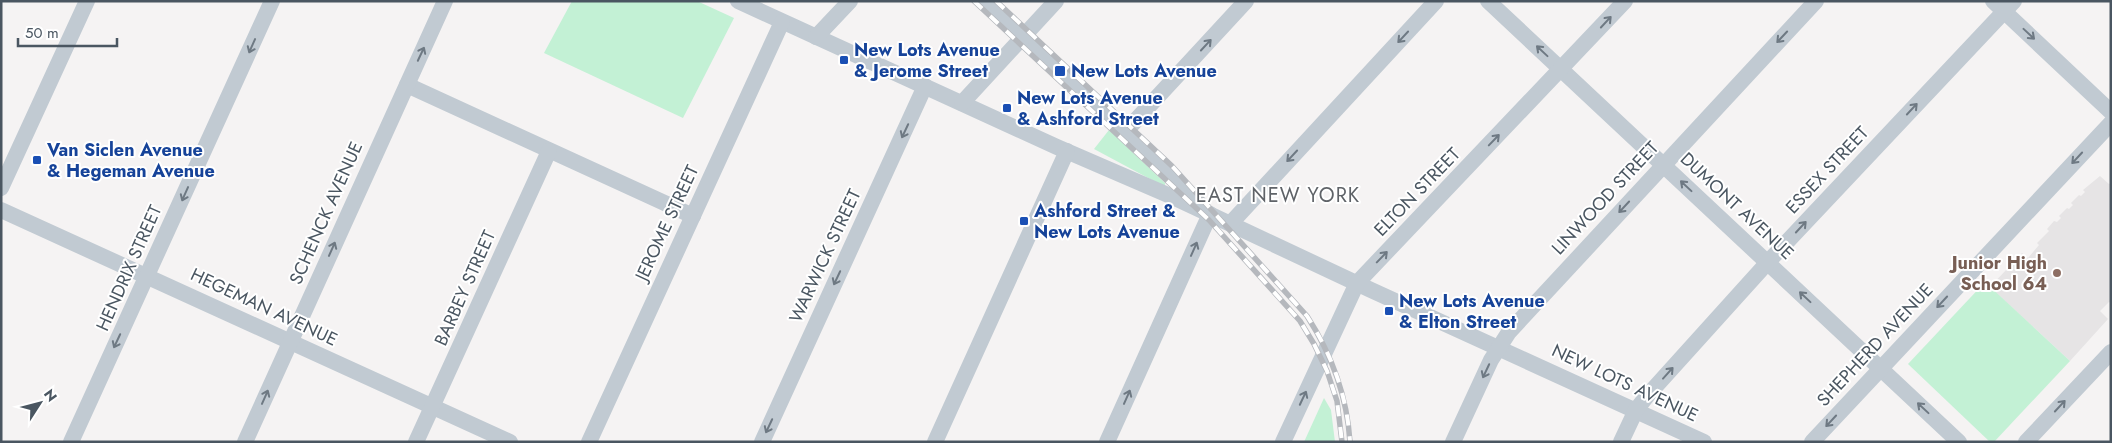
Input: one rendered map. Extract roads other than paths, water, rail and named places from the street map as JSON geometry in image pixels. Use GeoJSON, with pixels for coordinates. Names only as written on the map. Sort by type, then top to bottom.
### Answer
{"type":"FeatureCollection","features":[{"type":"Feature","properties":{"kind":"street"},"geometry":{"type":"LineString","coordinates":[[1,188],[87,1]]}},
{"type":"Feature","properties":{"kind":"street","name":"HENDRIX STREET"},"geometry":{"type":"LineString","coordinates":[[71,442],[272,1]]}},
{"type":"Feature","properties":{"kind":"street","name":"SCHENCK AVENUE"},"geometry":{"type":"LineString","coordinates":[[244,442],[445,1]]}},
{"type":"Feature","properties":{"kind":"street","name":"NEW LOTS AVENUE"},"geometry":{"type":"LineString","coordinates":[[738,1],[1210,214],[1704,442]]}},
{"type":"Feature","properties":{"kind":"street"},"geometry":{"type":"LineString","coordinates":[[816,37],[850,1]]}},
{"type":"Feature","properties":{"kind":"street"},"geometry":{"type":"LineString","coordinates":[[987,1],[1210,214],[1107,442]]}},
{"type":"Feature","properties":{"kind":"street"},"geometry":{"type":"LineString","coordinates":[[962,103],[1056,1]]}},
{"type":"Feature","properties":{"kind":"street"},"geometry":{"type":"LineString","coordinates":[[1125,132],[1246,1]]}},
{"type":"Feature","properties":{"kind":"street"},"geometry":{"type":"LineString","coordinates":[[1231,224],[1436,1]]}},
{"type":"Feature","properties":{"kind":"street","name":"DUMONT AVENUE"},"geometry":{"type":"LineString","coordinates":[[1488,1],[1959,442]]}},
{"type":"Feature","properties":{"kind":"street","name":"ELTON STREET"},"geometry":{"type":"LineString","coordinates":[[1283,442],[1357,283],[1626,1]]}},
{"type":"Feature","properties":{"kind":"street","name":"LINWOOD STREET"},"geometry":{"type":"LineString","coordinates":[[1453,442],[1498,347],[1509,332],[1816,1]]}},
{"type":"Feature","properties":{"kind":"street"},"geometry":{"type":"LineString","coordinates":[[2004,5],[2111,112]]}},
{"type":"Feature","properties":{"kind":"street","name":"ESSEX STREET"},"geometry":{"type":"LineString","coordinates":[[1622,442],[1636,410],[1768,262],[2004,5]]}},
{"type":"Feature","properties":{"kind":"street","name":"JEROME STREET"},"geometry":{"type":"LineString","coordinates":[[589,442],[782,22]]}},
{"type":"Feature","properties":{"kind":"street"},"geometry":{"type":"LineString","coordinates":[[407,84],[693,216]]}},
{"type":"Feature","properties":{"kind":"street","name":"WARWICK STREET"},"geometry":{"type":"LineString","coordinates":[[762,442],[925,86]]}},
{"type":"Feature","properties":{"kind":"street","name":"SHEPHERD AVENUE"},"geometry":{"type":"LineString","coordinates":[[1812,442],[2111,123]]}},
{"type":"Feature","properties":{"kind":"street","name":"BARBEY STREET"},"geometry":{"type":"LineString","coordinates":[[416,442],[549,151]]}},
{"type":"Feature","properties":{"kind":"street"},"geometry":{"type":"LineString","coordinates":[[934,442],[1067,151]]}},
{"type":"Feature","properties":{"kind":"street","name":"HEGEMAN AVENUE"},"geometry":{"type":"LineString","coordinates":[[1,210],[510,442]]}},
{"type":"Feature","properties":{"kind":"street"},"geometry":{"type":"LineString","coordinates":[[2026,442],[2111,352]]}},
{"type":"Feature","properties":{"kind":"railway"},"geometry":{"type":"LineString","coordinates":[[974,1],[1209,220],[1300,321],[1327,371],[1337,401],[1342,442]]}},
{"type":"Feature","properties":{"kind":"railway"},"geometry":{"type":"LineString","coordinates":[[996,1],[1172,166],[1307,316],[1324,346],[1337,376],[1346,408],[1350,442]]}},
{"type":"Feature","properties":{"kind":"place","name":"New Lots Avenue & Jerome Street"},"geometry":{"type":"Point","coordinates":[844,60]}},
{"type":"Feature","properties":{"kind":"place","name":"New Lots Avenue"},"geometry":{"type":"Point","coordinates":[1060,71]}},
{"type":"Feature","properties":{"kind":"place","name":"New Lots Avenue & Ashford Street"},"geometry":{"type":"Point","coordinates":[1007,108]}},
{"type":"Feature","properties":{"kind":"place","name":"Van Siclen Avenue & Hegeman Avenue"},"geometry":{"type":"Point","coordinates":[37,160]}},
{"type":"Feature","properties":{"kind":"place","name":"Ashford Street & New Lots Avenue"},"geometry":{"type":"Point","coordinates":[1024,221]}},
{"type":"Feature","properties":{"kind":"place","name":"Junior High School 64"},"geometry":{"type":"Point","coordinates":[2057,273]}},
{"type":"Feature","properties":{"kind":"place","name":"New Lots Avenue & Elton Street"},"geometry":{"type":"Point","coordinates":[1389,311]}},
{"type":"Feature","properties":{"kind":"district","name":"EAST NEW YORK"},"geometry":{"type":"Point","coordinates":[1278,195]}}]}
